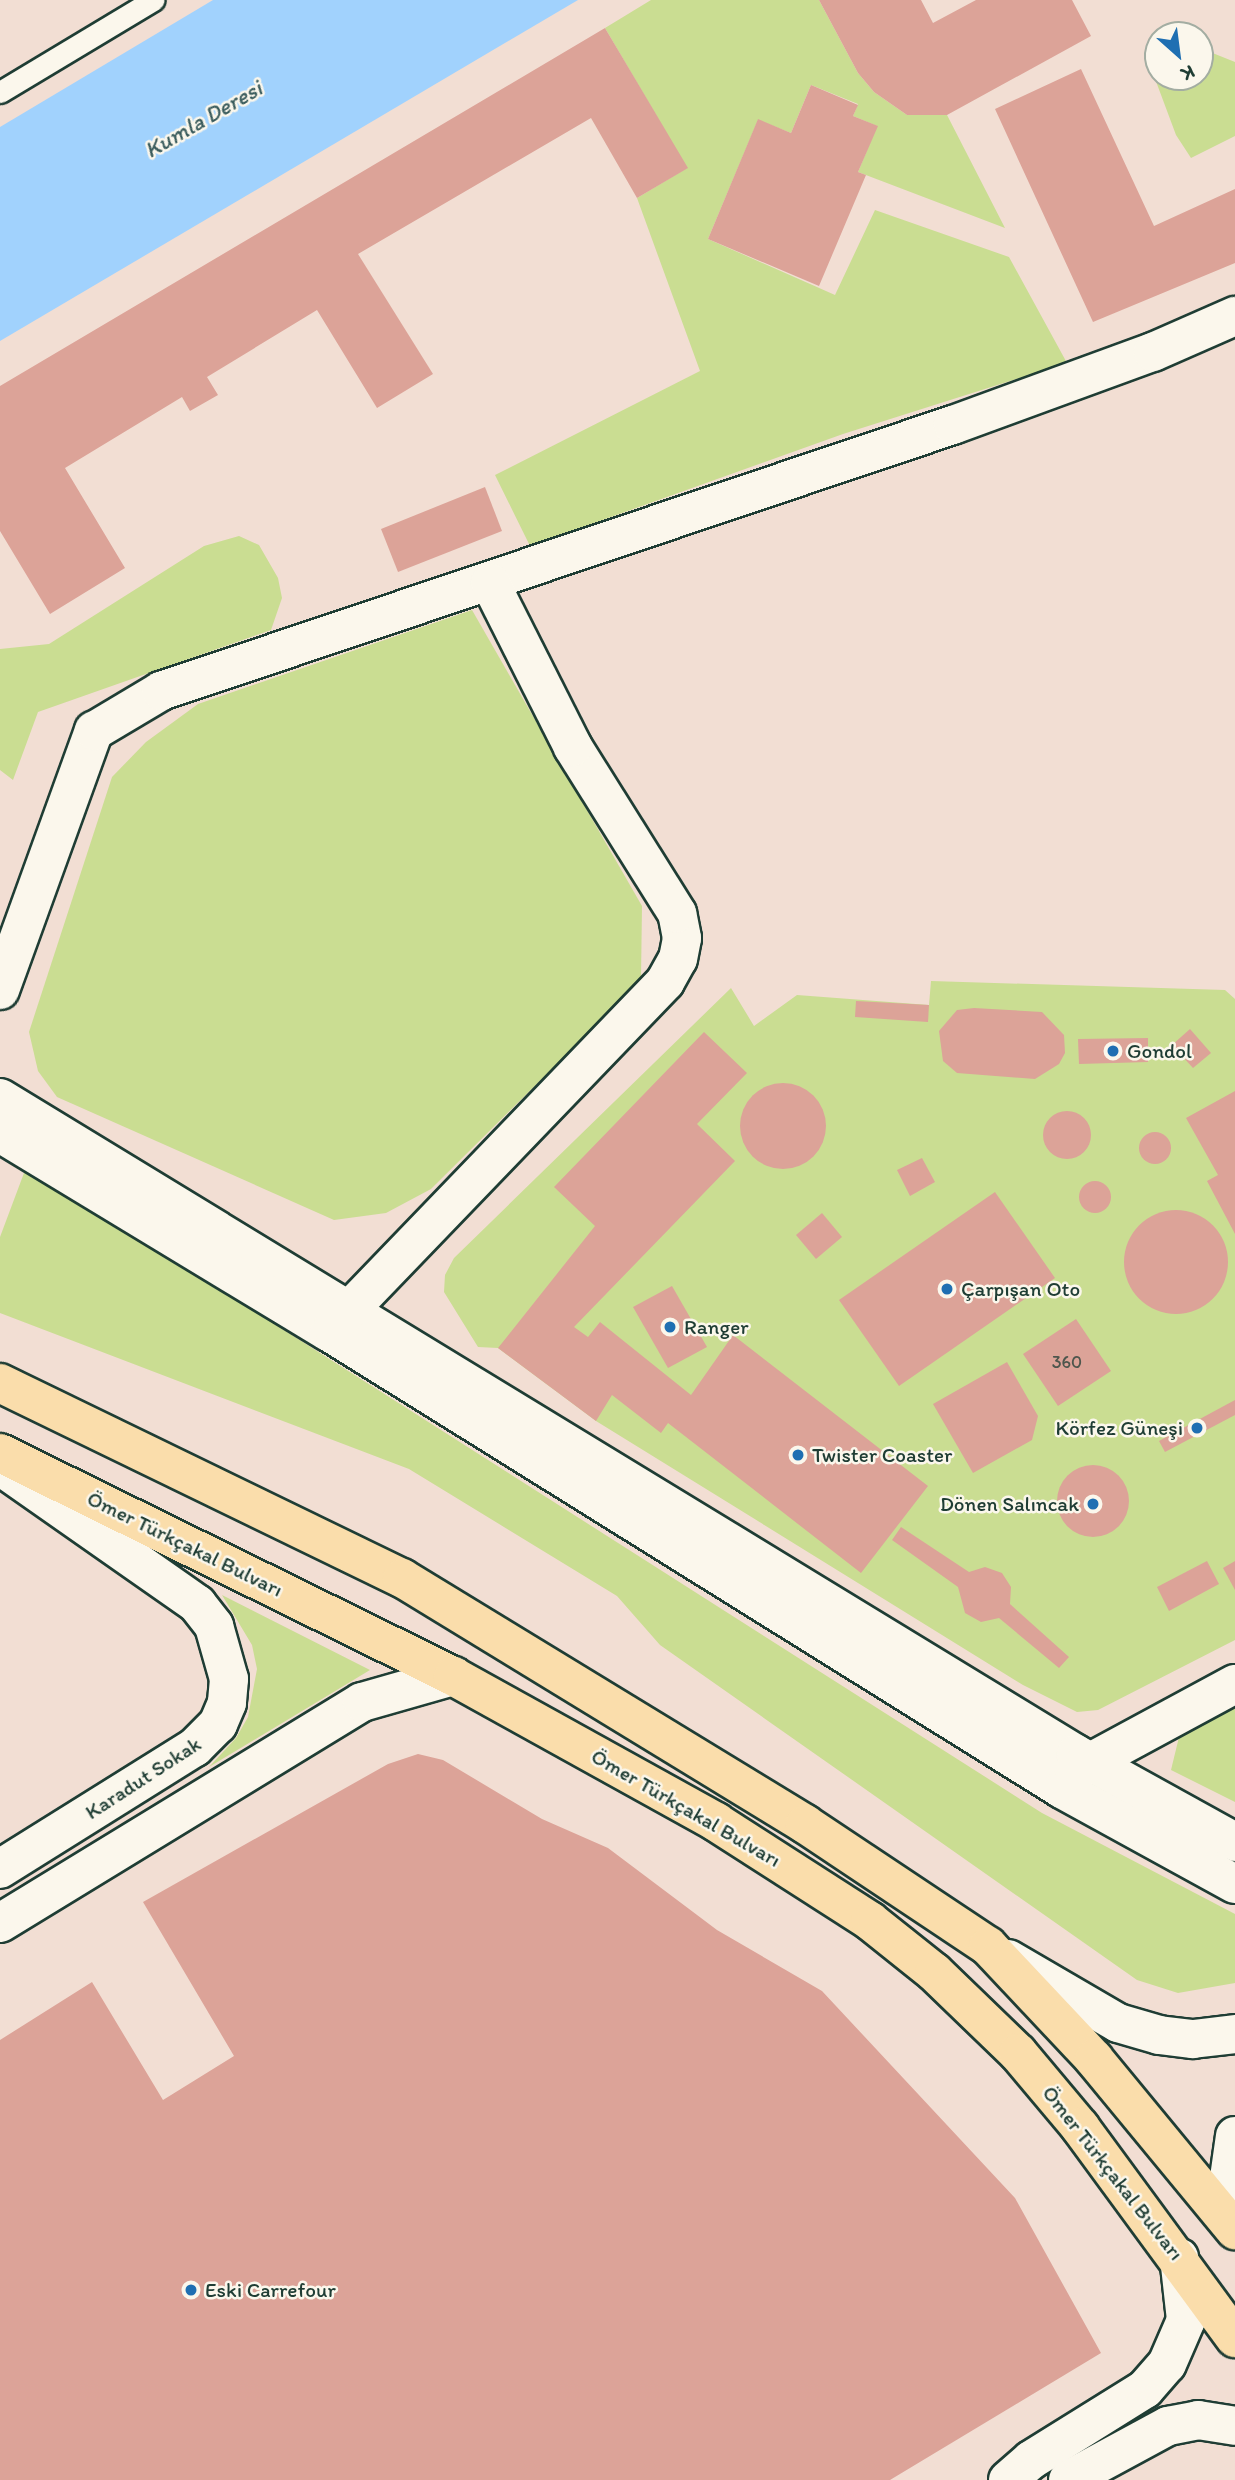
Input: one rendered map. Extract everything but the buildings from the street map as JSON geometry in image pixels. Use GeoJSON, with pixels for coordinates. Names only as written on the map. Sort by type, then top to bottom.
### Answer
{"type":"FeatureCollection","features":[{"type":"Feature","properties":{"kind":"main road"},"geometry":{"type":"LineString","coordinates":[[0,1383],[402,1578],[805,1824],[988,1946],[1094,2059],[1235,2230]]}},
{"type":"Feature","properties":{"kind":"main road","name":"Ömer Türkçakal Bulvarı"},"geometry":{"type":"LineString","coordinates":[[0,1452],[453,1676],[737,1835],[870,1921],[934,1972],[1018,2053],[1179,2257],[1235,2338]]}},
{"type":"Feature","properties":{"kind":"street"},"geometry":{"type":"LineString","coordinates":[[0,990],[94,731],[161,691],[490,583],[953,425],[1153,352],[1235,316]]}},
{"type":"Feature","properties":{"kind":"street"},"geometry":{"type":"LineString","coordinates":[[339,1321],[665,982],[678,959],[682,938],[677,913],[573,747],[490,583]]}},
{"type":"Feature","properties":{"kind":"street"},"geometry":{"type":"LineString","coordinates":[[1,1106],[339,1321],[1052,1783],[1235,1884]]}},
{"type":"Feature","properties":{"kind":"street"},"geometry":{"type":"LineString","coordinates":[[339,1321],[1091,1762],[1235,1842]]}},
{"type":"Feature","properties":{"kind":"street","name":"Karadut Sokak"},"geometry":{"type":"LineString","coordinates":[[0,1466],[197,1604],[214,1626],[229,1679],[227,1703],[218,1724],[195,1747],[0,1869]]}},
{"type":"Feature","properties":{"kind":"street"},"geometry":{"type":"LineString","coordinates":[[0,1923],[362,1702],[453,1676]]}},
{"type":"Feature","properties":{"kind":"street"},"geometry":{"type":"LineString","coordinates":[[1052,1783],[1235,1684]]}},
{"type":"Feature","properties":{"kind":"street"},"geometry":{"type":"LineString","coordinates":[[988,1946],[1118,2023],[1158,2035],[1194,2039],[1235,2034]]}},
{"type":"Feature","properties":{"kind":"street"},"geometry":{"type":"LineString","coordinates":[[1235,2136],[1228,2185],[1235,2209]]}},
{"type":"Feature","properties":{"kind":"street"},"geometry":{"type":"LineString","coordinates":[[1008,2480],[1031,2460],[1145,2389],[1167,2364],[1186,2320],[1179,2257]]}},
{"type":"Feature","properties":{"kind":"street"},"geometry":{"type":"LineString","coordinates":[[1068,2480],[1168,2426],[1198,2420],[1235,2426]]}},
{"type":"Feature","properties":{"kind":"lane"},"geometry":{"type":"LineString","coordinates":[[0,92],[153,0]]}},
{"type":"Feature","properties":{"kind":"green space"},"geometry":{"type":"Polygon","coordinates":[[[651,0],[819,0],[858,73],[874,92],[907,115],[947,115],[1005,228],[858,172],[877,126],[853,116],[858,104],[811,85],[791,133],[758,120],[708,239],[835,295],[875,210],[1009,257],[1067,363],[843,434],[530,546],[495,475],[700,371],[637,198],[687,168],[605,28],[651,0]]]}},
{"type":"Feature","properties":{"kind":"green space"},"geometry":{"type":"Polygon","coordinates":[[[1214,54],[1235,62],[1235,136],[1191,158],[1176,135],[1160,91],[1214,91],[1214,54]]]}},
{"type":"Feature","properties":{"kind":"green space"},"geometry":{"type":"Polygon","coordinates":[[[239,536],[259,545],[278,578],[282,598],[271,630],[38,712],[13,780],[0,770],[0,649],[49,644],[204,546],[239,536]]]}},
{"type":"Feature","properties":{"kind":"green space"},"geometry":{"type":"Polygon","coordinates":[[[472,610],[642,906],[641,978],[431,1189],[386,1213],[334,1220],[57,1097],[38,1071],[29,1032],[112,777],[146,742],[198,704],[472,610]]]}},
{"type":"Feature","properties":{"kind":"green space"},"geometry":{"type":"Polygon","coordinates":[[[931,981],[1225,990],[1235,999],[1235,1640],[1098,1710],[1077,1712],[1023,1685],[596,1421],[498,1348],[478,1347],[444,1292],[445,1275],[454,1258],[731,988],[754,1026],[797,995],[929,1005],[931,981]]]}},
{"type":"Feature","properties":{"kind":"green space"},"geometry":{"type":"Polygon","coordinates":[[[24,1173],[42,1176],[1042,1813],[1235,1914],[1235,1983],[1178,1993],[1137,1980],[660,1645],[617,1596],[409,1469],[0,1313],[0,1237],[24,1173]]]}},
{"type":"Feature","properties":{"kind":"green space"},"geometry":{"type":"Polygon","coordinates":[[[222,1595],[370,1670],[209,1767],[236,1738],[248,1717],[257,1669],[252,1645],[222,1595]]]}},
{"type":"Feature","properties":{"kind":"green space"},"geometry":{"type":"Polygon","coordinates":[[[1235,1705],[1235,1802],[1171,1770],[1179,1737],[1235,1705]]]}},
{"type":"Feature","properties":{"kind":"water","name":"Kumla Deresi"},"geometry":{"type":"Polygon","coordinates":[[[213,0],[578,0],[0,341],[0,127],[213,0]]]}},
{"type":"Feature","properties":{"kind":"place","name":"Gondol"},"geometry":{"type":"Point","coordinates":[1113,1051]}},
{"type":"Feature","properties":{"kind":"place","name":"Çarpışan Oto"},"geometry":{"type":"Point","coordinates":[947,1289]}},
{"type":"Feature","properties":{"kind":"place","name":"Ranger"},"geometry":{"type":"Point","coordinates":[670,1327]}},
{"type":"Feature","properties":{"kind":"place","name":"Körfez Güneşi"},"geometry":{"type":"Point","coordinates":[1197,1428]}},
{"type":"Feature","properties":{"kind":"place","name":"Twister Coaster"},"geometry":{"type":"Point","coordinates":[798,1455]}},
{"type":"Feature","properties":{"kind":"place","name":"Dönen Salıncak"},"geometry":{"type":"Point","coordinates":[1093,1504]}},
{"type":"Feature","properties":{"kind":"place","name":"Eski Carrefour"},"geometry":{"type":"Point","coordinates":[191,2290]}}]}
